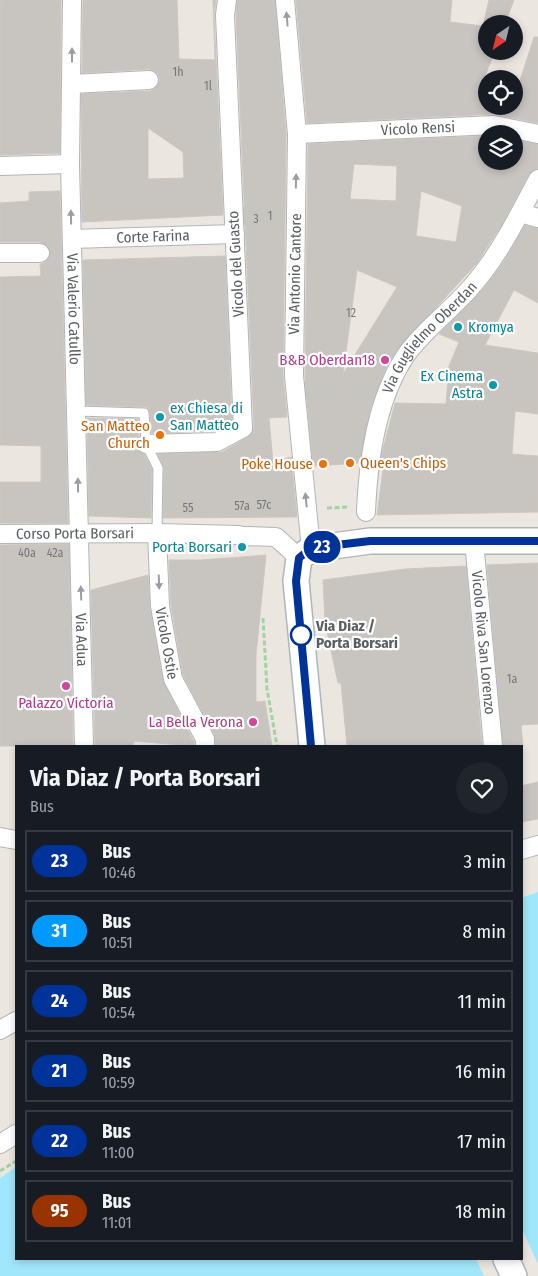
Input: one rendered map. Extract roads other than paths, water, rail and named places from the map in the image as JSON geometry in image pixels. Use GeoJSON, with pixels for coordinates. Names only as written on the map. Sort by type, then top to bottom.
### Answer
{"type":"FeatureCollection","features":[{"type":"Feature","properties":{"kind":"street","name":"Via Valerio Catullo"},"geometry":{"type":"LineString","coordinates":[[72,0],[72,84],[67,248],[76,411],[79,534]]}},
{"type":"Feature","properties":{"kind":"street","name":"Vicolo del Guasto"},"geometry":{"type":"LineString","coordinates":[[146,444],[217,442],[243,428],[225,15],[226,0]]}},
{"type":"Feature","properties":{"kind":"street","name":"Via Antonio Cantore"},"geometry":{"type":"LineString","coordinates":[[285,0],[297,134],[294,376],[307,509],[305,553]]}},
{"type":"Feature","properties":{"kind":"street"},"geometry":{"type":"LineString","coordinates":[[72,84],[149,80]]}},
{"type":"Feature","properties":{"kind":"street","name":"Vicolo Rensi"},"geometry":{"type":"LineString","coordinates":[[297,134],[494,125],[538,134]]}},
{"type":"Feature","properties":{"kind":"street"},"geometry":{"type":"LineString","coordinates":[[0,166],[70,164]]}},
{"type":"Feature","properties":{"kind":"street","name":"Via Guglielmo Oberdan"},"geometry":{"type":"LineString","coordinates":[[366,509],[375,434],[385,400],[407,355],[478,280],[521,213],[538,179]]}},
{"type":"Feature","properties":{"kind":"street"},"geometry":{"type":"LineString","coordinates":[[521,213],[538,218]]}},
{"type":"Feature","properties":{"kind":"street","name":"Corte Farina"},"geometry":{"type":"LineString","coordinates":[[67,248],[235,234]]}},
{"type":"Feature","properties":{"kind":"street"},"geometry":{"type":"LineString","coordinates":[[0,253],[40,253]]}},
{"type":"Feature","properties":{"kind":"street","name":"Corso Porta Borsari"},"geometry":{"type":"LineString","coordinates":[[0,534],[157,533],[276,537],[305,553]]}},
{"type":"Feature","properties":{"kind":"street","name":"Vicolo Ostie"},"geometry":{"type":"LineString","coordinates":[[157,533],[160,606],[173,680],[205,738],[205,745]]}},
{"type":"Feature","properties":{"kind":"street","name":"Via Adua"},"geometry":{"type":"LineString","coordinates":[[79,534],[84,745]]}},
{"type":"Feature","properties":{"kind":"street"},"geometry":{"type":"LineString","coordinates":[[312,745],[296,581],[305,553],[370,541],[538,541]]}},
{"type":"Feature","properties":{"kind":"street","name":"Vicolo Riva San Lorenzo"},"geometry":{"type":"LineString","coordinates":[[474,541],[493,745]]}},
{"type":"Feature","properties":{"kind":"street"},"geometry":{"type":"LineString","coordinates":[[0,837],[15,840]]}},
{"type":"Feature","properties":{"kind":"street"},"geometry":{"type":"LineString","coordinates":[[523,849],[538,845]]}},
{"type":"Feature","properties":{"kind":"street"},"geometry":{"type":"LineString","coordinates":[[0,1030],[15,1022]]}},
{"type":"Feature","properties":{"kind":"street"},"geometry":{"type":"LineString","coordinates":[[0,1144],[15,1135]]}},
{"type":"Feature","properties":{"kind":"street"},"geometry":{"type":"LineString","coordinates":[[506,1260],[514,1276]]}},
{"type":"Feature","properties":{"kind":"lane"},"geometry":{"type":"LineString","coordinates":[[76,411],[144,413],[146,444],[158,468],[157,533]]}},
{"type":"Feature","properties":{"kind":"water"},"geometry":{"type":"Polygon","coordinates":[[[538,892],[538,1276],[0,1276],[0,1178],[15,1168],[15,1260],[523,1260],[523,897],[538,892]]]}},
{"type":"Feature","properties":{"kind":"tunnel"},"geometry":{"type":"LineString","coordinates":[[233,217],[295,213]]}},
{"type":"Feature","properties":{"kind":"tunnel"},"geometry":{"type":"LineString","coordinates":[[40,253],[58,252]]}},
{"type":"Feature","properties":{"kind":"tunnel"},"geometry":{"type":"LineString","coordinates":[[296,390],[355,393],[385,400]]}},
{"type":"Feature","properties":{"kind":"place","name":"Kromya"},"geometry":{"type":"Point","coordinates":[458,327]}},
{"type":"Feature","properties":{"kind":"place","name":"B&B Oberdan18"},"geometry":{"type":"Point","coordinates":[385,360]}},
{"type":"Feature","properties":{"kind":"place","name":"Ex Cinema Astra"},"geometry":{"type":"Point","coordinates":[493,385]}},
{"type":"Feature","properties":{"kind":"place","name":"ex Chiesa di San Matteo"},"geometry":{"type":"Point","coordinates":[160,417]}},
{"type":"Feature","properties":{"kind":"place","name":"San Matteo Church"},"geometry":{"type":"Point","coordinates":[160,435]}},
{"type":"Feature","properties":{"kind":"place","name":"Queen's Chips"},"geometry":{"type":"Point","coordinates":[350,463]}},
{"type":"Feature","properties":{"kind":"place","name":"Poke House"},"geometry":{"type":"Point","coordinates":[323,464]}},
{"type":"Feature","properties":{"kind":"place","name":"Porta Borsari"},"geometry":{"type":"Point","coordinates":[242,547]}},
{"type":"Feature","properties":{"kind":"place","name":"Via Diaz / Porta Borsari"},"geometry":{"type":"Point","coordinates":[301,635]}},
{"type":"Feature","properties":{"kind":"place","name":"Palazzo Victoria"},"geometry":{"type":"Point","coordinates":[66,686]}},
{"type":"Feature","properties":{"kind":"place","name":"La Bella Verona"},"geometry":{"type":"Point","coordinates":[253,722]}}]}
